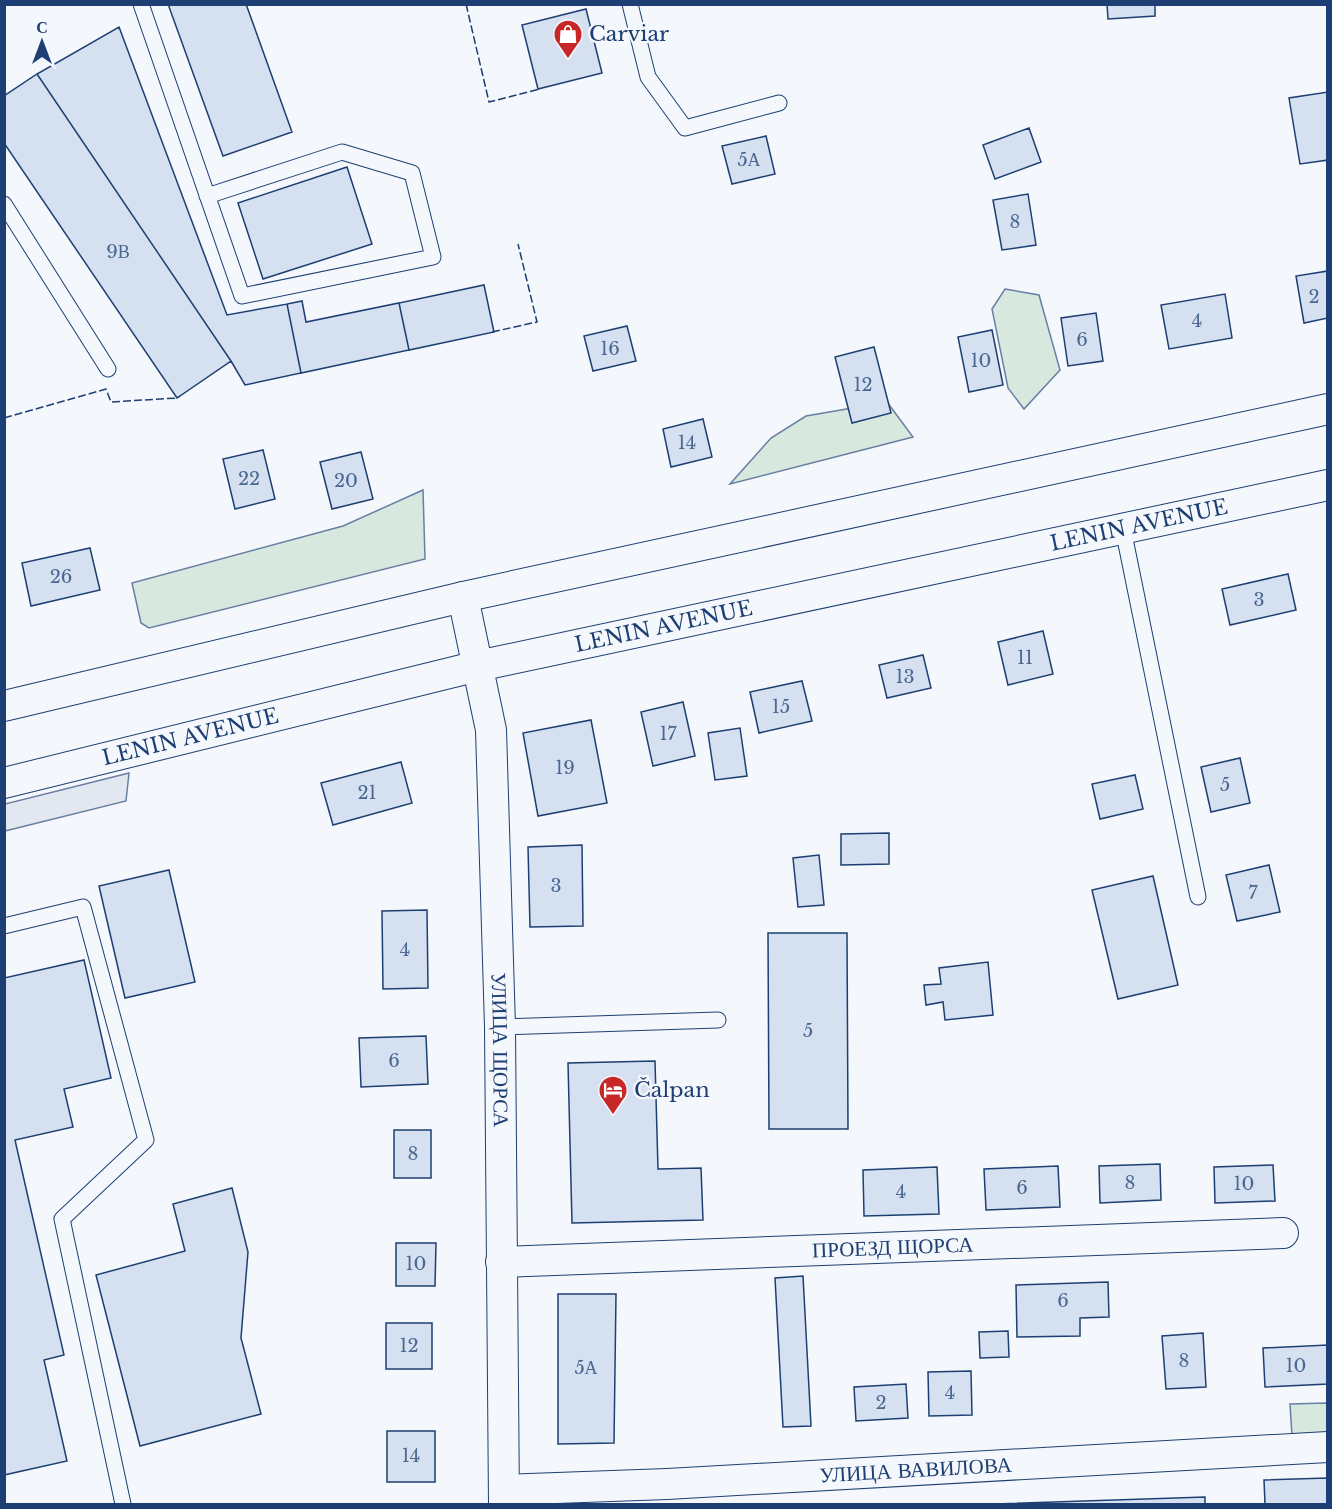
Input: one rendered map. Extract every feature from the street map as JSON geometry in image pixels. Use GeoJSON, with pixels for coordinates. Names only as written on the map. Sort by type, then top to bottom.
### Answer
{"type":"FeatureCollection","features":[{"type":"Feature","properties":{"kind":"street"},"geometry":{"type":"LineString","coordinates":[[4,706],[463,597],[1328,409]]}},
{"type":"Feature","properties":{"kind":"street","name":"LENIN AVENUE"},"geometry":{"type":"LineString","coordinates":[[4,783],[478,666],[1328,484]]}},
{"type":"Feature","properties":{"kind":"street","name":"УЛИЦА ЩОРСА"},"geometry":{"type":"LineString","coordinates":[[463,597],[491,730],[500,1027],[504,1497]]}},
{"type":"Feature","properties":{"kind":"street","name":"ПРОЕЗД ЩОРСА"},"geometry":{"type":"LineString","coordinates":[[501,1262],[1283,1233]]}},
{"type":"Feature","properties":{"kind":"street","name":"УЛИЦА ВАВИЛОВА"},"geometry":{"type":"LineString","coordinates":[[504,1497],[667,1484],[1328,1447]]}},
{"type":"Feature","properties":{"kind":"lane"},"geometry":{"type":"LineString","coordinates":[[141,4],[207,196],[242,296],[433,257],[412,173],[342,152],[207,196]]}},
{"type":"Feature","properties":{"kind":"lane"},"geometry":{"type":"LineString","coordinates":[[630,4],[648,77],[685,128],[779,103]]}},
{"type":"Feature","properties":{"kind":"lane"},"geometry":{"type":"LineString","coordinates":[[4,204],[108,369]]}},
{"type":"Feature","properties":{"kind":"lane"},"geometry":{"type":"LineString","coordinates":[[1123,529],[1198,897]]}},
{"type":"Feature","properties":{"kind":"lane"},"geometry":{"type":"LineString","coordinates":[[4,926],[83,907],[146,1140],[62,1219],[123,1504]]}},
{"type":"Feature","properties":{"kind":"lane"},"geometry":{"type":"LineString","coordinates":[[500,1027],[718,1020]]}},
{"type":"Feature","properties":{"kind":"shaded area"},"geometry":{"type":"Polygon","coordinates":[[[1005,289],[1039,295],[1060,370],[1024,409],[1008,388],[992,309],[1005,289]]]}},
{"type":"Feature","properties":{"kind":"shaded area"},"geometry":{"type":"Polygon","coordinates":[[[887,402],[913,437],[730,484],[771,438],[806,416],[887,402]]]}},
{"type":"Feature","properties":{"kind":"shaded area"},"geometry":{"type":"Polygon","coordinates":[[[423,490],[425,559],[149,628],[141,623],[132,583],[343,526],[423,490]]]}},
{"type":"Feature","properties":{"kind":"shaded area"},"geometry":{"type":"Polygon","coordinates":[[[129,773],[126,801],[5,831],[5,804],[129,773]]]}},
{"type":"Feature","properties":{"kind":"shaded area"},"geometry":{"type":"Polygon","coordinates":[[[1327,1403],[1327,1435],[1292,1436],[1290,1404],[1327,1403]]]}},
{"type":"Feature","properties":{"kind":"building"},"geometry":{"type":"Polygon","coordinates":[[[168,4],[246,4],[292,132],[223,156],[168,4]]]}},
{"type":"Feature","properties":{"kind":"building"},"geometry":{"type":"Polygon","coordinates":[[[1107,4],[1155,4],[1155,16],[1108,19],[1107,4]]]}},
{"type":"Feature","properties":{"kind":"building"},"geometry":{"type":"Polygon","coordinates":[[[586,9],[602,73],[538,89],[522,25],[586,9]]]}},
{"type":"Feature","properties":{"kind":"building"},"geometry":{"type":"Polygon","coordinates":[[[119,27],[227,315],[287,304],[301,373],[245,385],[37,74],[119,27]]]}},
{"type":"Feature","properties":{"kind":"building"},"geometry":{"type":"Polygon","coordinates":[[[37,74],[231,361],[177,398],[4,143],[4,96],[37,74]]]}},
{"type":"Feature","properties":{"kind":"building"},"geometry":{"type":"Polygon","coordinates":[[[1328,92],[1328,160],[1300,164],[1289,98],[1328,92]]]}},
{"type":"Feature","properties":{"kind":"building"},"geometry":{"type":"Polygon","coordinates":[[[1029,128],[1041,162],[995,179],[983,145],[1029,128]]]}},
{"type":"Feature","properties":{"kind":"building"},"geometry":{"type":"Polygon","coordinates":[[[766,136],[775,174],[732,184],[722,146],[766,136]]]}},
{"type":"Feature","properties":{"kind":"building"},"geometry":{"type":"Polygon","coordinates":[[[347,167],[372,244],[263,279],[238,203],[347,167]]]}},
{"type":"Feature","properties":{"kind":"building"},"geometry":{"type":"Polygon","coordinates":[[[1028,194],[1036,245],[1002,250],[993,200],[1028,194]]]}},
{"type":"Feature","properties":{"kind":"building"},"geometry":{"type":"Polygon","coordinates":[[[1328,271],[1328,318],[1304,323],[1296,276],[1328,271]]]}},
{"type":"Feature","properties":{"kind":"building"},"geometry":{"type":"Polygon","coordinates":[[[484,285],[494,332],[409,350],[399,303],[484,285]]]}},
{"type":"Feature","properties":{"kind":"building"},"geometry":{"type":"Polygon","coordinates":[[[1225,294],[1232,338],[1169,349],[1161,305],[1225,294]]]}},
{"type":"Feature","properties":{"kind":"building"},"geometry":{"type":"Polygon","coordinates":[[[302,301],[306,322],[399,303],[409,350],[301,373],[287,304],[302,301]]]}},
{"type":"Feature","properties":{"kind":"building"},"geometry":{"type":"Polygon","coordinates":[[[1096,313],[1103,361],[1068,366],[1061,318],[1096,313]]]}},
{"type":"Feature","properties":{"kind":"building"},"geometry":{"type":"Polygon","coordinates":[[[627,326],[636,361],[593,371],[584,336],[627,326]]]}},
{"type":"Feature","properties":{"kind":"building"},"geometry":{"type":"Polygon","coordinates":[[[992,330],[1003,385],[969,392],[958,337],[992,330]]]}},
{"type":"Feature","properties":{"kind":"building"},"geometry":{"type":"Polygon","coordinates":[[[874,347],[891,413],[852,423],[835,357],[874,347]]]}},
{"type":"Feature","properties":{"kind":"building"},"geometry":{"type":"Polygon","coordinates":[[[703,419],[712,457],[671,467],[663,429],[703,419]]]}},
{"type":"Feature","properties":{"kind":"building"},"geometry":{"type":"Polygon","coordinates":[[[263,450],[275,499],[235,509],[223,459],[263,450]]]}},
{"type":"Feature","properties":{"kind":"building"},"geometry":{"type":"Polygon","coordinates":[[[361,452],[373,499],[332,509],[320,462],[361,452]]]}},
{"type":"Feature","properties":{"kind":"building"},"geometry":{"type":"Polygon","coordinates":[[[90,548],[100,590],[31,606],[22,563],[90,548]]]}},
{"type":"Feature","properties":{"kind":"building"},"geometry":{"type":"Polygon","coordinates":[[[1288,574],[1296,610],[1230,625],[1222,589],[1288,574]]]}},
{"type":"Feature","properties":{"kind":"building"},"geometry":{"type":"Polygon","coordinates":[[[1043,631],[1053,674],[1008,685],[998,642],[1043,631]]]}},
{"type":"Feature","properties":{"kind":"building"},"geometry":{"type":"Polygon","coordinates":[[[923,655],[931,688],[887,698],[879,665],[923,655]]]}},
{"type":"Feature","properties":{"kind":"building"},"geometry":{"type":"Polygon","coordinates":[[[802,681],[812,721],[759,733],[750,692],[802,681]]]}},
{"type":"Feature","properties":{"kind":"building"},"geometry":{"type":"Polygon","coordinates":[[[683,702],[695,756],[653,766],[641,712],[683,702]]]}},
{"type":"Feature","properties":{"kind":"building"},"geometry":{"type":"Polygon","coordinates":[[[591,720],[607,803],[538,816],[523,733],[591,720]]]}},
{"type":"Feature","properties":{"kind":"building"},"geometry":{"type":"Polygon","coordinates":[[[740,728],[747,776],[715,780],[708,733],[740,728]]]}},
{"type":"Feature","properties":{"kind":"building"},"geometry":{"type":"Polygon","coordinates":[[[1240,758],[1250,803],[1211,812],[1201,767],[1240,758]]]}},
{"type":"Feature","properties":{"kind":"building"},"geometry":{"type":"Polygon","coordinates":[[[401,762],[412,803],[333,825],[321,783],[401,762]]]}},
{"type":"Feature","properties":{"kind":"building"},"geometry":{"type":"Polygon","coordinates":[[[1135,775],[1143,809],[1100,819],[1092,784],[1135,775]]]}},
{"type":"Feature","properties":{"kind":"building"},"geometry":{"type":"Polygon","coordinates":[[[889,833],[889,864],[841,865],[841,834],[889,833]]]}},
{"type":"Feature","properties":{"kind":"building"},"geometry":{"type":"Polygon","coordinates":[[[582,845],[583,926],[530,927],[528,847],[582,845]]]}},
{"type":"Feature","properties":{"kind":"building"},"geometry":{"type":"Polygon","coordinates":[[[819,855],[824,905],[798,907],[793,858],[819,855]]]}},
{"type":"Feature","properties":{"kind":"building"},"geometry":{"type":"Polygon","coordinates":[[[1269,865],[1280,912],[1237,921],[1226,875],[1269,865]]]}},
{"type":"Feature","properties":{"kind":"building"},"geometry":{"type":"Polygon","coordinates":[[[169,870],[195,982],[125,998],[99,886],[169,870]]]}},
{"type":"Feature","properties":{"kind":"building"},"geometry":{"type":"Polygon","coordinates":[[[1153,876],[1178,985],[1118,999],[1092,890],[1153,876]]]}},
{"type":"Feature","properties":{"kind":"building"},"geometry":{"type":"Polygon","coordinates":[[[427,910],[428,988],[383,989],[382,911],[427,910]]]}},
{"type":"Feature","properties":{"kind":"building"},"geometry":{"type":"Polygon","coordinates":[[[768,933],[847,933],[848,1129],[769,1129],[768,933]]]}},
{"type":"Feature","properties":{"kind":"building"},"geometry":{"type":"Polygon","coordinates":[[[84,960],[111,1078],[64,1089],[73,1127],[15,1140],[64,1355],[44,1360],[67,1461],[4,1475],[4,978],[84,960]]]}},
{"type":"Feature","properties":{"kind":"building"},"geometry":{"type":"Polygon","coordinates":[[[988,962],[993,1015],[945,1020],[943,1002],[926,1005],[924,985],[941,984],[939,968],[988,962]]]}},
{"type":"Feature","properties":{"kind":"building"},"geometry":{"type":"Polygon","coordinates":[[[426,1036],[428,1084],[361,1087],[359,1038],[426,1036]]]}},
{"type":"Feature","properties":{"kind":"building","name":"Čalpan"},"geometry":{"type":"Polygon","coordinates":[[[655,1061],[658,1169],[701,1168],[703,1220],[572,1223],[568,1063],[655,1061]]]}},
{"type":"Feature","properties":{"kind":"building"},"geometry":{"type":"Polygon","coordinates":[[[394,1130],[431,1130],[431,1178],[394,1178],[394,1130]]]}},
{"type":"Feature","properties":{"kind":"building"},"geometry":{"type":"Polygon","coordinates":[[[1160,1164],[1161,1200],[1100,1203],[1099,1166],[1160,1164]]]}},
{"type":"Feature","properties":{"kind":"building"},"geometry":{"type":"Polygon","coordinates":[[[1273,1165],[1275,1201],[1215,1203],[1214,1167],[1273,1165]]]}},
{"type":"Feature","properties":{"kind":"building"},"geometry":{"type":"Polygon","coordinates":[[[1058,1166],[1060,1207],[986,1210],[984,1169],[1058,1166]]]}},
{"type":"Feature","properties":{"kind":"building"},"geometry":{"type":"Polygon","coordinates":[[[937,1167],[939,1214],[864,1216],[863,1170],[937,1167]]]}},
{"type":"Feature","properties":{"kind":"building"},"geometry":{"type":"Polygon","coordinates":[[[232,1188],[248,1252],[241,1338],[261,1414],[140,1446],[96,1275],[185,1251],[173,1204],[232,1188]]]}},
{"type":"Feature","properties":{"kind":"building"},"geometry":{"type":"Polygon","coordinates":[[[396,1243],[436,1243],[435,1286],[396,1286],[396,1243]]]}},
{"type":"Feature","properties":{"kind":"building"},"geometry":{"type":"Polygon","coordinates":[[[803,1276],[811,1426],[783,1427],[775,1278],[803,1276]]]}},
{"type":"Feature","properties":{"kind":"building"},"geometry":{"type":"Polygon","coordinates":[[[1108,1282],[1109,1317],[1080,1318],[1080,1336],[1017,1337],[1016,1285],[1108,1282]]]}},
{"type":"Feature","properties":{"kind":"building"},"geometry":{"type":"Polygon","coordinates":[[[558,1294],[616,1294],[614,1443],[558,1444],[558,1294]]]}},
{"type":"Feature","properties":{"kind":"building"},"geometry":{"type":"Polygon","coordinates":[[[386,1323],[432,1323],[432,1369],[386,1369],[386,1323]]]}},
{"type":"Feature","properties":{"kind":"building"},"geometry":{"type":"Polygon","coordinates":[[[1008,1331],[1009,1357],[980,1358],[979,1332],[1008,1331]]]}},
{"type":"Feature","properties":{"kind":"building"},"geometry":{"type":"Polygon","coordinates":[[[1203,1333],[1206,1387],[1166,1389],[1162,1336],[1203,1333]]]}},
{"type":"Feature","properties":{"kind":"building"},"geometry":{"type":"Polygon","coordinates":[[[1328,1345],[1328,1384],[1265,1387],[1263,1348],[1328,1345]]]}},
{"type":"Feature","properties":{"kind":"building"},"geometry":{"type":"Polygon","coordinates":[[[971,1371],[972,1415],[929,1416],[928,1372],[971,1371]]]}},
{"type":"Feature","properties":{"kind":"building"},"geometry":{"type":"Polygon","coordinates":[[[906,1384],[908,1418],[856,1421],[854,1387],[906,1384]]]}},
{"type":"Feature","properties":{"kind":"building"},"geometry":{"type":"Polygon","coordinates":[[[387,1431],[435,1431],[435,1482],[387,1482],[387,1431]]]}},
{"type":"Feature","properties":{"kind":"building"},"geometry":{"type":"Polygon","coordinates":[[[1328,1478],[1328,1504],[1265,1504],[1264,1480],[1328,1478]]]}},
{"type":"Feature","properties":{"kind":"building"},"geometry":{"type":"Polygon","coordinates":[[[1205,1497],[1205,1504],[994,1504],[1205,1497]]]}},
{"type":"Feature","properties":{"kind":"fence"},"geometry":{"type":"LineString","coordinates":[[466,4],[489,102],[540,89]]}},
{"type":"Feature","properties":{"kind":"fence"},"geometry":{"type":"LineString","coordinates":[[492,332],[537,322],[518,244]]}},
{"type":"Feature","properties":{"kind":"fence"},"geometry":{"type":"LineString","coordinates":[[4,418],[106,389],[111,402],[180,396]]}},
{"type":"Feature","properties":{"kind":"place","name":"Carviar"},"geometry":{"type":"Point","coordinates":[568,60]}},
{"type":"Feature","properties":{"kind":"place","name":"Čalpan"},"geometry":{"type":"Point","coordinates":[613,1116]}}]}
